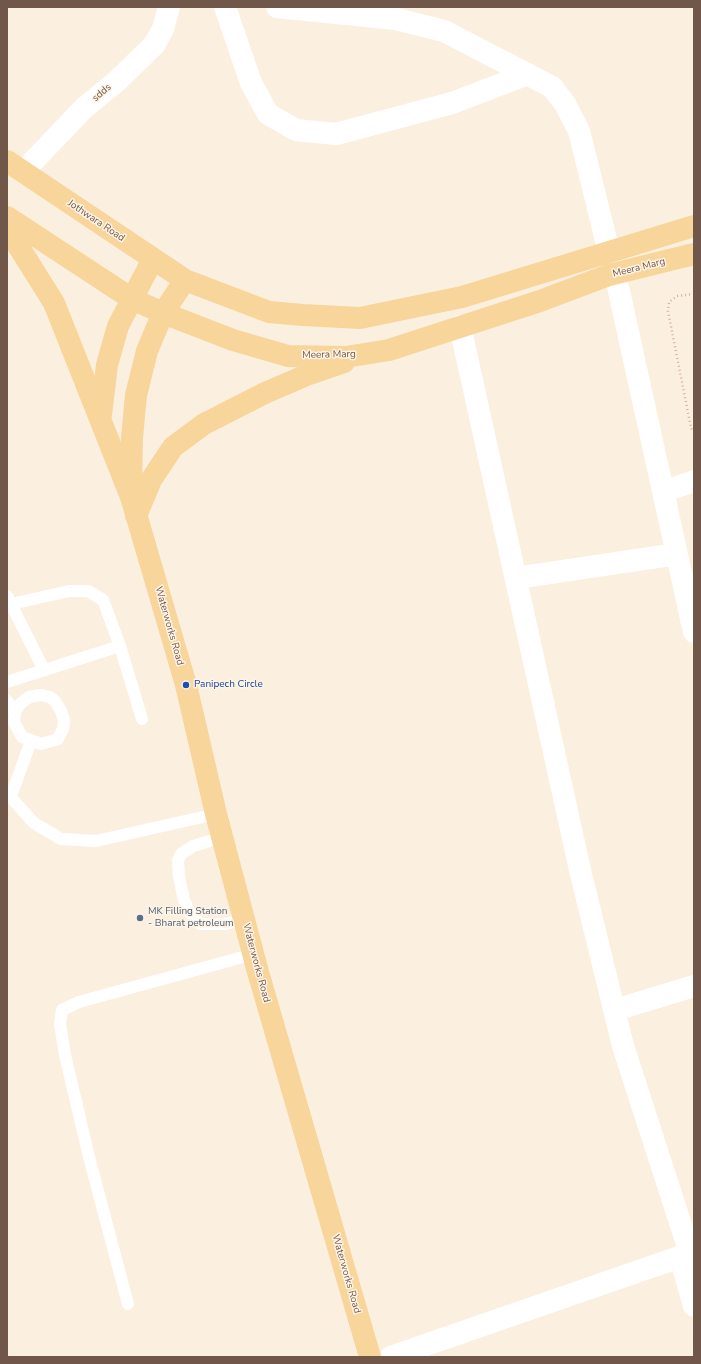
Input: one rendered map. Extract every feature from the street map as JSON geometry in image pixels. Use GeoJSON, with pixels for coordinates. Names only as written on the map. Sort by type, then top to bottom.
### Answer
{"type":"FeatureCollection","features":[{"type":"Feature","properties":{"kind":"main road","name":"Jothwara Road"},"geometry":{"type":"LineString","coordinates":[[15,166],[185,280]]}},
{"type":"Feature","properties":{"kind":"main road","name":"Meera Marg"},"geometry":{"type":"LineString","coordinates":[[7,217],[132,299],[163,313],[233,340],[288,356],[346,357],[389,350],[540,301],[615,274],[694,254]]}},
{"type":"Feature","properties":{"kind":"main road"},"geometry":{"type":"LineString","coordinates":[[134,506],[132,438],[136,395],[147,351],[163,313],[185,280],[269,312],[360,318],[462,297],[694,226]]}},
{"type":"Feature","properties":{"kind":"main road"},"geometry":{"type":"LineString","coordinates":[[7,228],[54,303],[101,418],[134,506]]}},
{"type":"Feature","properties":{"kind":"main road"},"geometry":{"type":"LineString","coordinates":[[101,418],[106,365],[118,326],[152,259]]}},
{"type":"Feature","properties":{"kind":"main road"},"geometry":{"type":"LineString","coordinates":[[134,506],[173,447],[204,424],[265,393],[309,374],[372,353]]}},
{"type":"Feature","properties":{"kind":"main road","name":"Waterworks Road"},"geometry":{"type":"LineString","coordinates":[[134,506],[186,686],[216,814],[244,919],[370,1357]]}},
{"type":"Feature","properties":{"kind":"street","name":"sdds"},"geometry":{"type":"LineString","coordinates":[[15,166],[117,81],[154,45],[163,29],[169,7]]}},
{"type":"Feature","properties":{"kind":"street"},"geometry":{"type":"LineString","coordinates":[[226,7],[251,83],[268,114],[296,130],[336,134],[452,103],[528,74]]}},
{"type":"Feature","properties":{"kind":"street"},"geometry":{"type":"LineString","coordinates":[[277,7],[396,19],[444,31],[552,87],[565,104],[579,131],[608,252]]}},
{"type":"Feature","properties":{"kind":"street"},"geometry":{"type":"LineString","coordinates":[[615,274],[694,632]]}},
{"type":"Feature","properties":{"kind":"street"},"geometry":{"type":"LineString","coordinates":[[460,326],[580,870],[623,1046],[688,1254],[694,1306]]}},
{"type":"Feature","properties":{"kind":"street"},"geometry":{"type":"LineString","coordinates":[[663,492],[694,481]]}},
{"type":"Feature","properties":{"kind":"street"},"geometry":{"type":"LineString","coordinates":[[516,578],[677,554]]}},
{"type":"Feature","properties":{"kind":"street"},"geometry":{"type":"LineString","coordinates":[[614,1010],[694,986]]}},
{"type":"Feature","properties":{"kind":"street"},"geometry":{"type":"LineString","coordinates":[[391,1357],[688,1254]]}},
{"type":"Feature","properties":{"kind":"lane"},"geometry":{"type":"LineString","coordinates":[[44,670],[8,602],[69,591],[88,591],[103,600],[120,646],[142,719]]}},
{"type":"Feature","properties":{"kind":"lane"},"geometry":{"type":"LineString","coordinates":[[7,682],[120,646]]}},
{"type":"Feature","properties":{"kind":"lane"},"geometry":{"type":"LineString","coordinates":[[7,701],[14,712],[14,722],[22,737],[41,744],[58,739],[63,729],[64,720],[61,711],[50,697],[41,695],[29,697],[20,704],[14,712]]}},
{"type":"Feature","properties":{"kind":"lane"},"geometry":{"type":"LineString","coordinates":[[31,741],[8,796],[34,823],[61,838],[96,841],[216,814]]}},
{"type":"Feature","properties":{"kind":"lane"},"geometry":{"type":"LineString","coordinates":[[222,837],[193,846],[181,854],[178,861],[178,869],[184,900],[190,913],[200,924],[226,924],[244,919]]}},
{"type":"Feature","properties":{"kind":"lane"},"geometry":{"type":"LineString","coordinates":[[128,1304],[89,1156],[65,1055],[60,1024],[62,1010],[79,1002],[254,954]]}},
{"type":"Feature","properties":{"kind":"path"},"geometry":{"type":"LineString","coordinates":[[694,294],[677,296],[669,302],[668,311],[691,428],[694,432]]}},
{"type":"Feature","properties":{"kind":"place","name":"Panipech Circle"},"geometry":{"type":"Point","coordinates":[186,685]}},
{"type":"Feature","properties":{"kind":"place","name":"MK Filling Station - Bharat petroleum"},"geometry":{"type":"Point","coordinates":[140,918]}}]}
